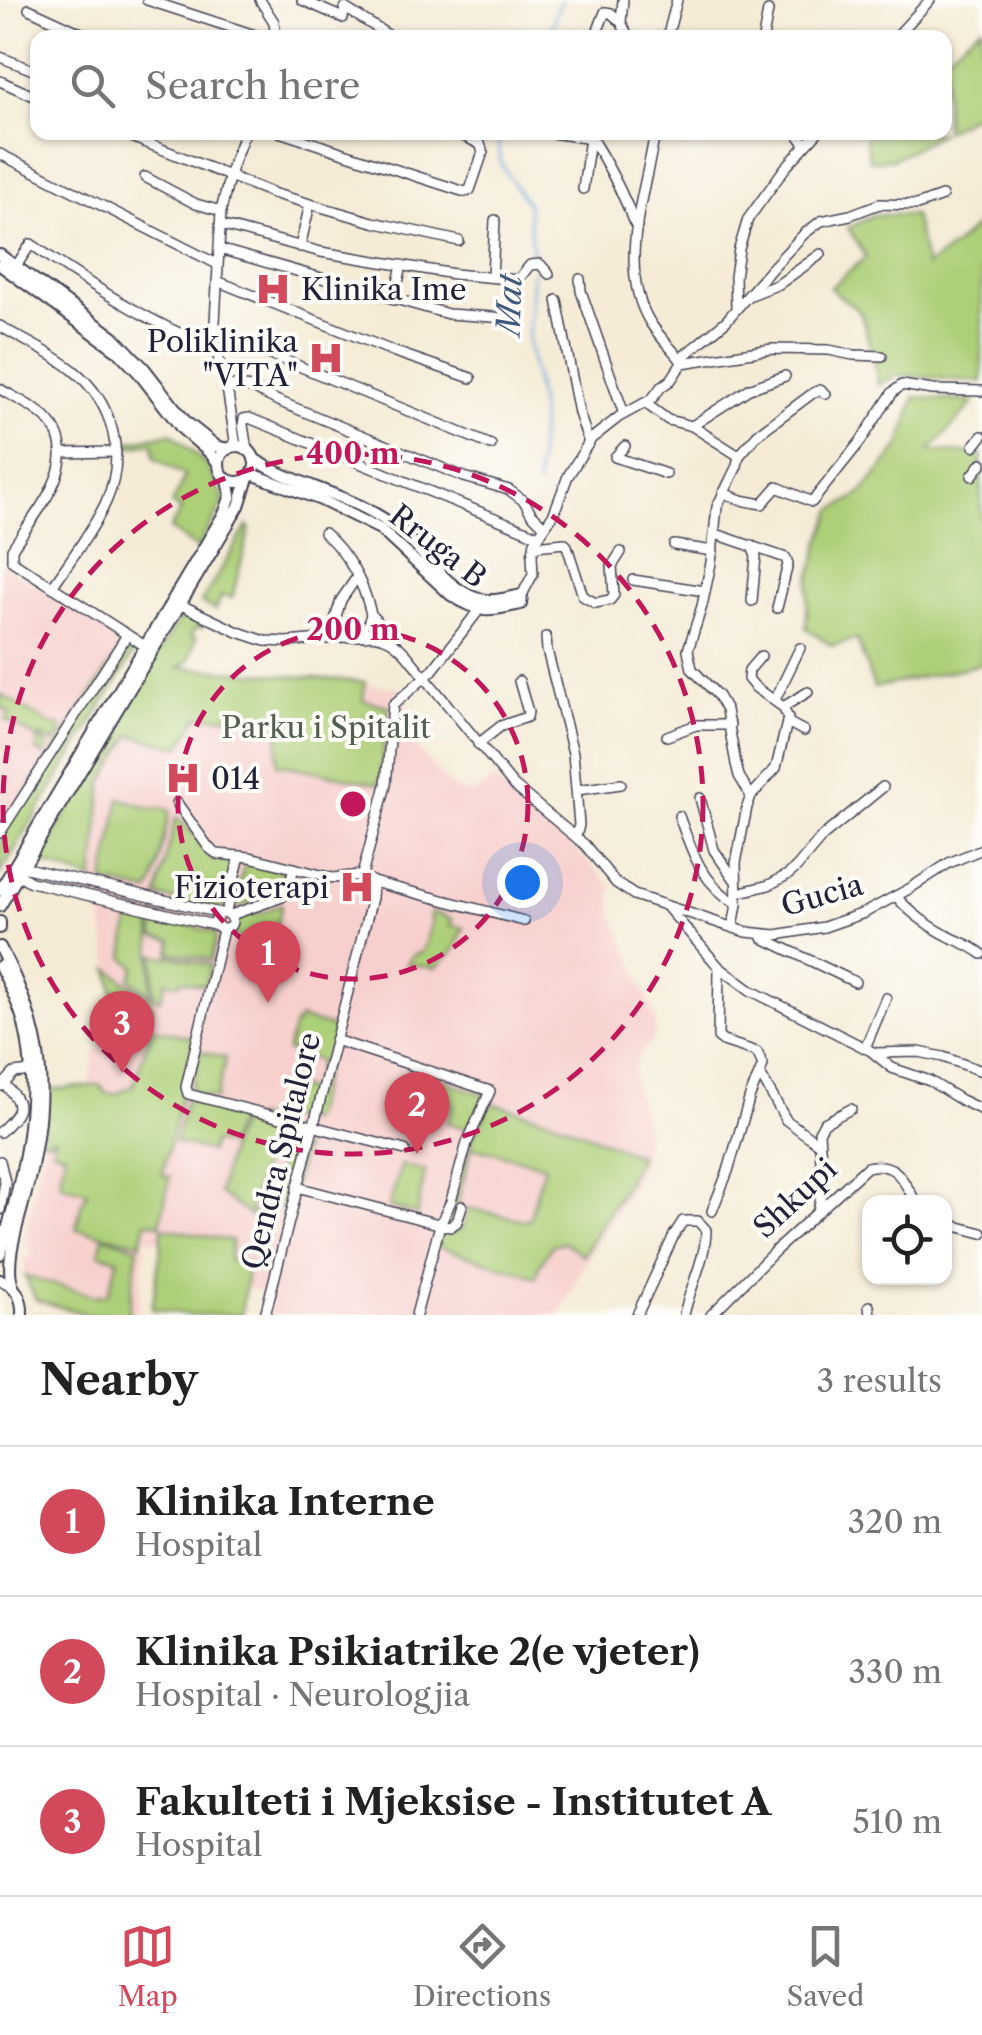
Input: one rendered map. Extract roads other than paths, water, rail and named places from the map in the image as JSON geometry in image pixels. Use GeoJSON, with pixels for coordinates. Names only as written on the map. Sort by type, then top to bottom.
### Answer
{"type":"FeatureCollection","features":[{"type":"Feature","properties":{"kind":"main road","name":"Rruga B"},"geometry":{"type":"LineString","coordinates":[[0,255],[113,336],[186,422],[216,446],[241,451],[268,468],[325,490],[385,520],[468,594],[487,600],[522,595],[521,604],[479,610],[450,596],[380,529],[320,500],[250,476]]}},
{"type":"Feature","properties":{"kind":"main road"},"geometry":{"type":"LineString","coordinates":[[0,265],[118,351],[182,430],[220,464]]}},
{"type":"Feature","properties":{"kind":"main road"},"geometry":{"type":"LineString","coordinates":[[0,906],[4,891],[145,646],[176,602],[239,506],[254,468],[241,451],[222,455],[221,472],[228,480],[231,494],[228,506],[176,602],[78,776],[17,869]]}},
{"type":"Feature","properties":{"kind":"main road"},"geometry":{"type":"LineString","coordinates":[[228,480],[237,482],[250,476]]}},
{"type":"Feature","properties":{"kind":"main road"},"geometry":{"type":"LineString","coordinates":[[0,947],[26,1002],[41,1071],[35,1151],[9,1266],[22,1309],[32,1315]]}},
{"type":"Feature","properties":{"kind":"main road"},"geometry":{"type":"LineString","coordinates":[[0,966],[20,1011],[32,1071],[25,1150],[0,1254]]}},
{"type":"Feature","properties":{"kind":"main road"},"geometry":{"type":"LineString","coordinates":[[0,1280],[13,1287]]}},
{"type":"Feature","properties":{"kind":"street"},"geometry":{"type":"LineString","coordinates":[[148,0],[240,30]]}},
{"type":"Feature","properties":{"kind":"street"},"geometry":{"type":"LineString","coordinates":[[260,0],[275,30]]}},
{"type":"Feature","properties":{"kind":"street"},"geometry":{"type":"LineString","coordinates":[[302,0],[343,18],[344,8],[380,30]]}},
{"type":"Feature","properties":{"kind":"street"},"geometry":{"type":"LineString","coordinates":[[621,22],[622,0]]}},
{"type":"Feature","properties":{"kind":"street"},"geometry":{"type":"LineString","coordinates":[[669,30],[677,0]]}},
{"type":"Feature","properties":{"kind":"street"},"geometry":{"type":"LineString","coordinates":[[902,30],[930,0]]}},
{"type":"Feature","properties":{"kind":"street"},"geometry":{"type":"LineString","coordinates":[[29,8],[75,30]]}},
{"type":"Feature","properties":{"kind":"street"},"geometry":{"type":"LineString","coordinates":[[598,30],[606,12],[626,30]]}},
{"type":"Feature","properties":{"kind":"street"},"geometry":{"type":"LineString","coordinates":[[765,30],[768,12]]}},
{"type":"Feature","properties":{"kind":"street"},"geometry":{"type":"LineString","coordinates":[[0,57],[30,69]]}},
{"type":"Feature","properties":{"kind":"street"},"geometry":{"type":"LineString","coordinates":[[1,83],[30,95]]}},
{"type":"Feature","properties":{"kind":"street"},"geometry":{"type":"LineString","coordinates":[[139,140],[255,188],[459,241]]}},
{"type":"Feature","properties":{"kind":"street"},"geometry":{"type":"LineString","coordinates":[[241,451],[215,335],[221,212],[242,140]]}},
{"type":"Feature","properties":{"kind":"street"},"geometry":{"type":"LineString","coordinates":[[306,140],[464,192],[470,190],[482,152],[480,144],[472,140]]}},
{"type":"Feature","properties":{"kind":"street"},"geometry":{"type":"LineString","coordinates":[[329,147],[332,140]]}},
{"type":"Feature","properties":{"kind":"street"},"geometry":{"type":"LineString","coordinates":[[584,190],[589,140]]}},
{"type":"Feature","properties":{"kind":"street"},"geometry":{"type":"LineString","coordinates":[[593,140],[637,227]]}},
{"type":"Feature","properties":{"kind":"street"},"geometry":{"type":"LineString","coordinates":[[653,140],[633,260],[644,308],[681,361]]}},
{"type":"Feature","properties":{"kind":"street"},"geometry":{"type":"LineString","coordinates":[[802,140],[806,145]]}},
{"type":"Feature","properties":{"kind":"street"},"geometry":{"type":"LineString","coordinates":[[735,310],[739,249],[748,219],[811,140]]}},
{"type":"Feature","properties":{"kind":"street"},"geometry":{"type":"LineString","coordinates":[[0,154],[217,264]]}},
{"type":"Feature","properties":{"kind":"street"},"geometry":{"type":"LineString","coordinates":[[145,177],[196,204],[221,212]]}},
{"type":"Feature","properties":{"kind":"street"},"geometry":{"type":"LineString","coordinates":[[522,595],[533,574],[532,556],[539,536],[558,505],[568,476],[594,435],[645,403],[671,380],[681,361],[726,321],[801,237],[821,221],[879,204],[917,205],[942,196]]}},
{"type":"Feature","properties":{"kind":"street"},"geometry":{"type":"LineString","coordinates":[[300,247],[310,204]]}},
{"type":"Feature","properties":{"kind":"street"},"geometry":{"type":"LineString","coordinates":[[492,278],[495,220]]}},
{"type":"Feature","properties":{"kind":"street"},"geometry":{"type":"LineString","coordinates":[[220,225],[300,247],[402,265],[518,280],[530,265],[540,264],[548,274]]}},
{"type":"Feature","properties":{"kind":"street"},"geometry":{"type":"LineString","coordinates":[[16,266],[31,244],[84,281],[162,325],[216,349]]}},
{"type":"Feature","properties":{"kind":"street"},"geometry":{"type":"LineString","coordinates":[[219,249],[448,314],[507,318]]}},
{"type":"Feature","properties":{"kind":"street"},"geometry":{"type":"LineString","coordinates":[[748,296],[780,284],[821,254]]}},
{"type":"Feature","properties":{"kind":"street"},"geometry":{"type":"LineString","coordinates":[[394,300],[402,265]]}},
{"type":"Feature","properties":{"kind":"street"},"geometry":{"type":"LineString","coordinates":[[580,279],[624,414]]}},
{"type":"Feature","properties":{"kind":"street"},"geometry":{"type":"LineString","coordinates":[[217,281],[470,378]]}},
{"type":"Feature","properties":{"kind":"street"},"geometry":{"type":"LineString","coordinates":[[558,300],[579,413],[590,443]]}},
{"type":"Feature","properties":{"kind":"street"},"geometry":{"type":"LineString","coordinates":[[0,326],[55,357],[88,384],[106,411],[114,433],[114,478],[106,502],[52,587]]}},
{"type":"Feature","properties":{"kind":"street"},"geometry":{"type":"LineString","coordinates":[[215,335],[491,444]]}},
{"type":"Feature","properties":{"kind":"street"},"geometry":{"type":"LineString","coordinates":[[681,361],[772,349],[882,356]]}},
{"type":"Feature","properties":{"kind":"street"},"geometry":{"type":"LineString","coordinates":[[692,426],[749,389],[785,376]]}},
{"type":"Feature","properties":{"kind":"street"},"geometry":{"type":"LineString","coordinates":[[225,385],[264,392],[464,476],[508,490],[524,501],[539,536]]}},
{"type":"Feature","properties":{"kind":"street"},"geometry":{"type":"LineString","coordinates":[[723,493],[762,504],[775,488],[780,488],[814,500],[902,385],[932,390],[982,390]]}},
{"type":"Feature","properties":{"kind":"street"},"geometry":{"type":"LineString","coordinates":[[0,389],[48,419],[62,453],[57,477],[14,546],[14,563],[145,646]]}},
{"type":"Feature","properties":{"kind":"street"},"geometry":{"type":"LineString","coordinates":[[752,796],[736,764],[723,703],[697,676],[688,656],[713,551],[718,506],[739,456],[758,434],[813,393],[820,390],[826,394]]}},
{"type":"Feature","properties":{"kind":"street"},"geometry":{"type":"LineString","coordinates":[[645,403],[668,420],[692,426],[739,456]]}},
{"type":"Feature","properties":{"kind":"street"},"geometry":{"type":"LineString","coordinates":[[241,451],[244,419],[249,418],[539,536],[564,542],[583,596],[595,604],[614,595],[612,566],[621,552]]}},
{"type":"Feature","properties":{"kind":"street"},"geometry":{"type":"LineString","coordinates":[[974,446],[982,436]]}},
{"type":"Feature","properties":{"kind":"street"},"geometry":{"type":"LineString","coordinates":[[624,446],[616,457],[666,474]]}},
{"type":"Feature","properties":{"kind":"street"},"geometry":{"type":"LineString","coordinates":[[62,453],[116,452]]}},
{"type":"Feature","properties":{"kind":"street"},"geometry":{"type":"LineString","coordinates":[[972,476],[982,463]]}},
{"type":"Feature","properties":{"kind":"street"},"geometry":{"type":"LineString","coordinates":[[324,533],[338,546],[357,577],[371,614],[381,627],[380,636]]}},
{"type":"Feature","properties":{"kind":"street"},"geometry":{"type":"LineString","coordinates":[[716,534],[788,560],[777,608]]}},
{"type":"Feature","properties":{"kind":"street"},"geometry":{"type":"LineString","coordinates":[[674,545],[713,551]]}},
{"type":"Feature","properties":{"kind":"street"},"geometry":{"type":"LineString","coordinates":[[751,545],[756,556],[752,601]]}},
{"type":"Feature","properties":{"kind":"street"},"geometry":{"type":"LineString","coordinates":[[329,638],[341,600],[357,577]]}},
{"type":"Feature","properties":{"kind":"street"},"geometry":{"type":"LineString","coordinates":[[632,580],[705,591]]}},
{"type":"Feature","properties":{"kind":"street"},"geometry":{"type":"LineString","coordinates":[[176,602],[256,639],[281,642],[380,636],[398,645],[520,792],[576,837],[577,790],[568,730],[546,637]]}},
{"type":"Feature","properties":{"kind":"street"},"geometry":{"type":"LineString","coordinates":[[362,875],[386,785],[392,708],[425,678],[479,610]]}},
{"type":"Feature","properties":{"kind":"street"},"geometry":{"type":"LineString","coordinates":[[365,636],[371,614]]}},
{"type":"Feature","properties":{"kind":"street"},"geometry":{"type":"LineString","coordinates":[[0,832],[127,635]]}},
{"type":"Feature","properties":{"kind":"street"},"geometry":{"type":"LineString","coordinates":[[779,704],[800,648]]}},
{"type":"Feature","properties":{"kind":"street"},"geometry":{"type":"LineString","coordinates":[[733,928],[736,863],[747,807],[776,768],[788,714],[748,679],[749,670],[761,656]]}},
{"type":"Feature","properties":{"kind":"street"},"geometry":{"type":"LineString","coordinates":[[478,744],[501,726],[527,718],[520,682]]}},
{"type":"Feature","properties":{"kind":"street"},"geometry":{"type":"LineString","coordinates":[[779,704],[808,692]]}},
{"type":"Feature","properties":{"kind":"street"},"geometry":{"type":"LineString","coordinates":[[787,722],[804,731]]}},
{"type":"Feature","properties":{"kind":"street"},"geometry":{"type":"LineString","coordinates":[[667,736],[696,725],[730,724]]}},
{"type":"Feature","properties":{"kind":"street"},"geometry":{"type":"LineString","coordinates":[[67,728],[89,741]]}},
{"type":"Feature","properties":{"kind":"street"},"geometry":{"type":"LineString","coordinates":[[577,790],[621,784]]}},
{"type":"Feature","properties":{"kind":"street"},"geometry":{"type":"LineString","coordinates":[[678,816],[702,873],[718,891],[737,899],[798,868],[822,836],[883,787]]}},
{"type":"Feature","properties":{"kind":"street"},"geometry":{"type":"LineString","coordinates":[[700,798],[714,850],[735,880]]}},
{"type":"Feature","properties":{"kind":"street"},"geometry":{"type":"LineString","coordinates":[[177,803],[212,852],[220,855],[240,856],[333,878],[362,875],[374,882],[524,921]]}},
{"type":"Feature","properties":{"kind":"street","name":"Gucia"},"geometry":{"type":"LineString","coordinates":[[576,837],[612,879],[630,893],[733,928],[776,935],[852,917],[896,896],[949,862],[982,850]]}},
{"type":"Feature","properties":{"kind":"street"},"geometry":{"type":"LineString","coordinates":[[240,856],[220,928],[186,1087],[188,1093],[405,1150]]}},
{"type":"Feature","properties":{"kind":"street"},"geometry":{"type":"LineString","coordinates":[[17,869],[226,913],[285,895],[294,868]]}},
{"type":"Feature","properties":{"kind":"street"},"geometry":{"type":"LineString","coordinates":[[17,869],[31,882]]}},
{"type":"Feature","properties":{"kind":"street"},"geometry":{"type":"LineString","coordinates":[[4,891],[31,882],[220,928]]}},
{"type":"Feature","properties":{"kind":"street","name":"Qendra Spitalore"},"geometry":{"type":"LineString","coordinates":[[265,1315],[374,882]]}},
{"type":"Feature","properties":{"kind":"street"},"geometry":{"type":"LineString","coordinates":[[896,896],[943,933],[982,954]]}},
{"type":"Feature","properties":{"kind":"street"},"geometry":{"type":"LineString","coordinates":[[666,906],[719,967],[750,990],[870,1050],[892,1068],[927,1066],[982,1071]]}},
{"type":"Feature","properties":{"kind":"street"},"geometry":{"type":"LineString","coordinates":[[756,934],[855,982]]}},
{"type":"Feature","properties":{"kind":"street"},"geometry":{"type":"LineString","coordinates":[[712,1210],[763,1066],[760,1054],[723,1041],[717,1034],[719,967]]}},
{"type":"Feature","properties":{"kind":"street"},"geometry":{"type":"LineString","coordinates":[[870,1050],[886,998]]}},
{"type":"Feature","properties":{"kind":"street"},"geometry":{"type":"LineString","coordinates":[[335,1040],[490,1090],[440,1224],[416,1315]]}},
{"type":"Feature","properties":{"kind":"street"},"geometry":{"type":"LineString","coordinates":[[870,1050],[904,1051],[982,1110]]}},
{"type":"Feature","properties":{"kind":"street"},"geometry":{"type":"LineString","coordinates":[[0,1132],[19,1108],[16,1098],[2,1086],[16,1072],[32,1071]]}},
{"type":"Feature","properties":{"kind":"street"},"geometry":{"type":"LineString","coordinates":[[760,1074],[786,1120],[820,1144]]}},
{"type":"Feature","properties":{"kind":"street"},"geometry":{"type":"LineString","coordinates":[[818,1214],[822,1192],[819,1132],[824,1123],[851,1109]]}},
{"type":"Feature","properties":{"kind":"street"},"geometry":{"type":"LineString","coordinates":[[0,1162],[5,1190],[0,1210]]}},
{"type":"Feature","properties":{"kind":"street","name":"Shkupi"},"geometry":{"type":"LineString","coordinates":[[711,1315],[862,1171],[874,1165],[887,1166],[905,1182],[912,1195]]}},
{"type":"Feature","properties":{"kind":"street"},"geometry":{"type":"LineString","coordinates":[[297,1187],[450,1227],[456,1225],[462,1206]]}},
{"type":"Feature","properties":{"kind":"street"},"geometry":{"type":"LineString","coordinates":[[638,1315],[674,1235],[683,1221],[698,1221],[706,1230],[706,1246],[684,1315]]}},
{"type":"Feature","properties":{"kind":"street"},"geometry":{"type":"LineString","coordinates":[[952,1225],[982,1234]]}},
{"type":"Feature","properties":{"kind":"waterway","name":"Mat"},"geometry":{"type":"LineString","coordinates":[[551,30],[561,0]]}},
{"type":"Feature","properties":{"kind":"waterway","name":"Mat"},"geometry":{"type":"LineString","coordinates":[[498,140],[501,164],[528,205],[533,262]]}},
{"type":"Feature","properties":{"kind":"waterway","name":"Mat"},"geometry":{"type":"LineString","coordinates":[[533,270],[528,340],[541,415],[537,486]]}},
{"type":"Feature","properties":{"kind":"place","name":"Klinika Ime"},"geometry":{"type":"Point","coordinates":[273,289]}},
{"type":"Feature","properties":{"kind":"place","name":"Poliklinika \"VITA\""},"geometry":{"type":"Point","coordinates":[326,358]}},
{"type":"Feature","properties":{"kind":"place","name":"014"},"geometry":{"type":"Point","coordinates":[183,778]}},
{"type":"Feature","properties":{"kind":"place","name":"Fizioterapi"},"geometry":{"type":"Point","coordinates":[357,887]}},
{"type":"Feature","properties":{"kind":"place","name":"Klinika Interne"},"geometry":{"type":"Point","coordinates":[268,1003]}},
{"type":"Feature","properties":{"kind":"place","name":"Fakulteti i Mjeksise - Institutet A"},"geometry":{"type":"Point","coordinates":[122,1073]}},
{"type":"Feature","properties":{"kind":"place","name":"Klinika Psikiatrike 2(e vjeter)"},"geometry":{"type":"Point","coordinates":[417,1154]}},
{"type":"Feature","properties":{"kind":"park label","name":"Parku i Spitalit"},"geometry":{"type":"Point","coordinates":[326,727]}}]}
